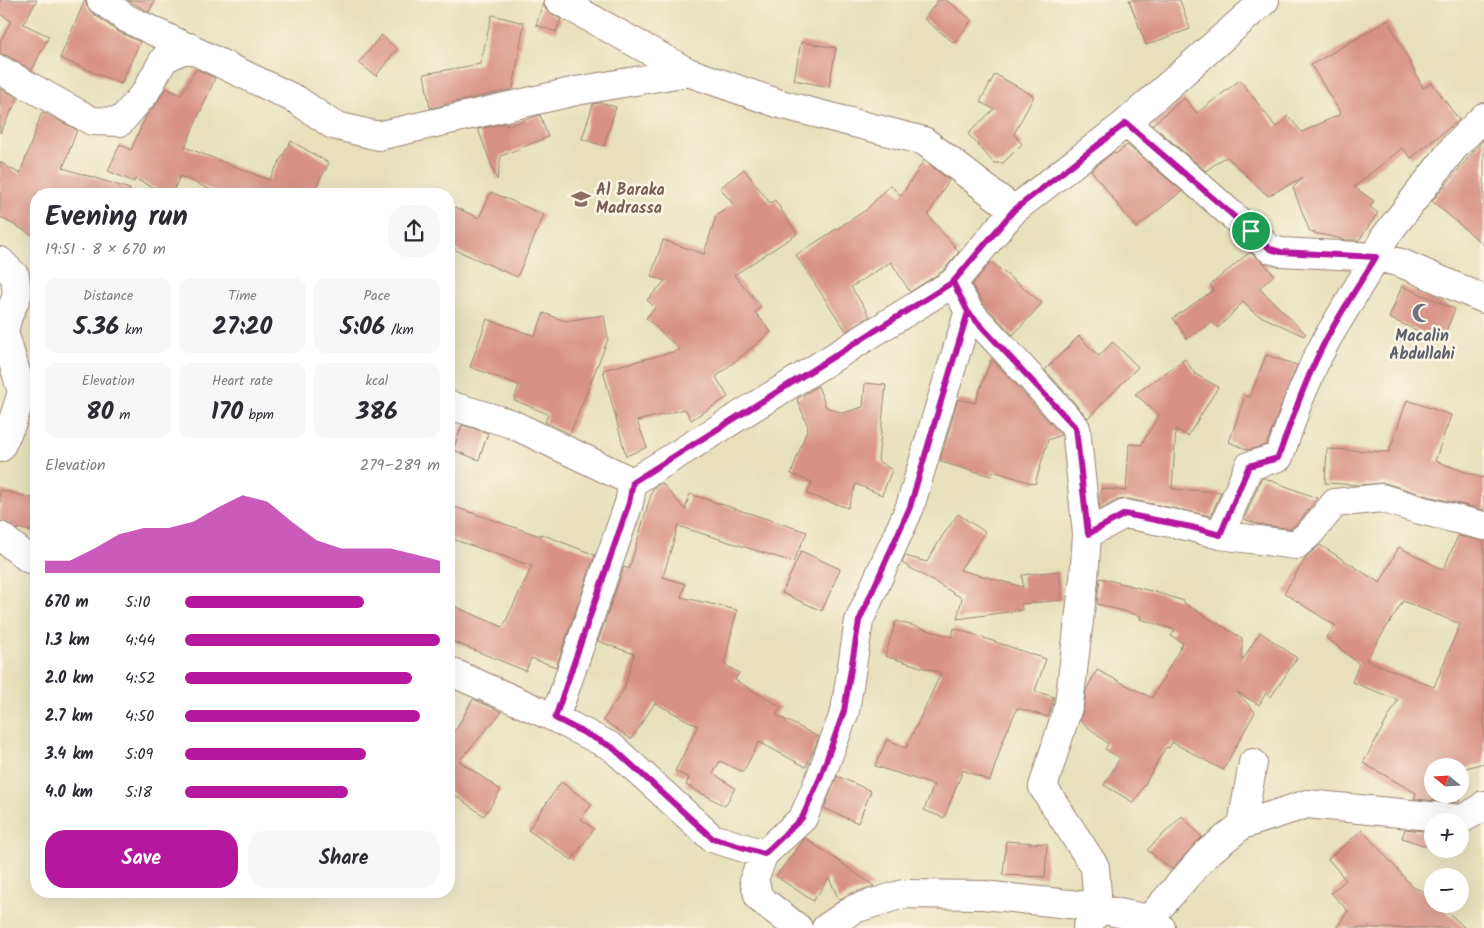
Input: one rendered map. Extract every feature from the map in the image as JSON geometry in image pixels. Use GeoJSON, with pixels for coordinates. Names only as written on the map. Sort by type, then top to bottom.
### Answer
{"type":"FeatureCollection","features":[{"type":"Feature","properties":{"kind":"street"},"geometry":{"type":"LineString","coordinates":[[101,0],[126,18],[297,100],[333,125],[378,136],[576,91],[688,72]]}},
{"type":"Feature","properties":{"kind":"street"},"geometry":{"type":"LineString","coordinates":[[558,0],[688,72],[780,104],[924,141],[1014,210]]}},
{"type":"Feature","properties":{"kind":"street"},"geometry":{"type":"LineString","coordinates":[[555,718],[629,503],[633,482],[953,282],[1014,210],[1126,123],[1266,0]]}},
{"type":"Feature","properties":{"kind":"street"},"geometry":{"type":"LineString","coordinates":[[0,70],[92,121],[120,122],[145,93],[164,59],[189,47]]}},
{"type":"Feature","properties":{"kind":"street"},"geometry":{"type":"LineString","coordinates":[[1220,535],[1249,466],[1278,458],[1315,362],[1376,257],[1386,235],[1456,145],[1484,117]]}},
{"type":"Feature","properties":{"kind":"street"},"geometry":{"type":"LineString","coordinates":[[1126,123],[1270,249],[1281,252],[1376,257],[1401,263],[1484,299]]}},
{"type":"Feature","properties":{"kind":"street"},"geometry":{"type":"LineString","coordinates":[[0,261],[16,276],[17,296],[8,316],[4,332],[29,391],[0,448]]}},
{"type":"Feature","properties":{"kind":"street"},"geometry":{"type":"LineString","coordinates":[[953,282],[968,312],[1076,428],[1088,534],[1069,704],[1043,787],[1095,867],[1092,918]]}},
{"type":"Feature","properties":{"kind":"street"},"geometry":{"type":"LineString","coordinates":[[798,928],[759,898],[754,878],[764,854],[802,818],[820,778],[844,711],[859,621],[910,507],[968,312]]}},
{"type":"Feature","properties":{"kind":"street"},"geometry":{"type":"LineString","coordinates":[[455,407],[512,424],[633,482]]}},
{"type":"Feature","properties":{"kind":"street"},"geometry":{"type":"LineString","coordinates":[[1088,534],[1125,514],[1191,527],[1220,535],[1296,545],[1310,533],[1335,504],[1381,498],[1484,526]]}},
{"type":"Feature","properties":{"kind":"street"},"geometry":{"type":"LineString","coordinates":[[0,536],[29,559]]}},
{"type":"Feature","properties":{"kind":"street"},"geometry":{"type":"LineString","coordinates":[[455,674],[555,718],[612,747],[712,838],[764,854]]}},
{"type":"Feature","properties":{"kind":"street"},"geometry":{"type":"LineString","coordinates":[[1242,825],[1253,762]]}},
{"type":"Feature","properties":{"kind":"street"},"geometry":{"type":"LineString","coordinates":[[826,928],[854,909],[903,894],[983,895],[1092,918],[1155,924],[1206,854],[1242,825],[1307,804],[1462,819],[1484,805]]}},
{"type":"Feature","properties":{"kind":"building"},"geometry":{"type":"Polygon","coordinates":[[[0,0],[37,0],[23,24],[49,36],[32,70],[8,56],[0,54],[0,42],[11,21],[0,14],[0,0]]]}},
{"type":"Feature","properties":{"kind":"building"},"geometry":{"type":"Polygon","coordinates":[[[85,0],[87,7],[92,13],[117,31],[140,42],[121,84],[60,58],[85,0]]]}},
{"type":"Feature","properties":{"kind":"building"},"geometry":{"type":"Polygon","coordinates":[[[128,0],[155,0],[149,12],[128,0]]]}},
{"type":"Feature","properties":{"kind":"building"},"geometry":{"type":"Polygon","coordinates":[[[938,0],[946,0],[972,20],[954,43],[924,19],[938,0]]]}},
{"type":"Feature","properties":{"kind":"building"},"geometry":{"type":"Polygon","coordinates":[[[1129,0],[1180,0],[1190,29],[1146,45],[1129,0]]]}},
{"type":"Feature","properties":{"kind":"building"},"geometry":{"type":"Polygon","coordinates":[[[543,3],[550,13],[561,19],[556,32],[536,25],[543,3]]]}},
{"type":"Feature","properties":{"kind":"building"},"geometry":{"type":"Polygon","coordinates":[[[492,15],[524,23],[513,89],[430,108],[424,74],[480,64],[492,15]]]}},
{"type":"Feature","properties":{"kind":"building"},"geometry":{"type":"Polygon","coordinates":[[[1388,20],[1423,88],[1432,83],[1459,120],[1411,158],[1402,148],[1354,187],[1374,201],[1370,207],[1378,213],[1359,240],[1346,240],[1310,232],[1293,188],[1303,177],[1268,196],[1227,157],[1206,171],[1152,125],[1184,98],[1197,113],[1240,80],[1276,127],[1288,116],[1302,132],[1341,114],[1311,65],[1388,20]]]}},
{"type":"Feature","properties":{"kind":"building"},"geometry":{"type":"Polygon","coordinates":[[[381,35],[397,49],[376,76],[359,63],[381,35]]]}},
{"type":"Feature","properties":{"kind":"building"},"geometry":{"type":"Polygon","coordinates":[[[801,42],[836,48],[829,87],[794,80],[801,42]]]}},
{"type":"Feature","properties":{"kind":"building"},"geometry":{"type":"Polygon","coordinates":[[[196,69],[215,78],[185,147],[269,180],[291,141],[329,163],[315,188],[207,188],[180,176],[175,188],[155,188],[135,179],[134,182],[108,171],[120,144],[131,150],[146,116],[166,88],[181,95],[196,69]]]}},
{"type":"Feature","properties":{"kind":"building"},"geometry":{"type":"Polygon","coordinates":[[[995,74],[1034,96],[1014,134],[1022,144],[1003,163],[994,163],[968,134],[994,109],[980,102],[995,74]]]}},
{"type":"Feature","properties":{"kind":"building"},"geometry":{"type":"Polygon","coordinates":[[[0,88],[18,98],[0,133],[0,88]]]}},
{"type":"Feature","properties":{"kind":"building"},"geometry":{"type":"Polygon","coordinates":[[[601,103],[616,107],[604,146],[582,139],[593,104],[601,103]]]}},
{"type":"Feature","properties":{"kind":"building"},"geometry":{"type":"Polygon","coordinates":[[[42,112],[77,130],[63,168],[127,188],[30,188],[30,234],[0,217],[0,162],[20,174],[42,112]]]}},
{"type":"Feature","properties":{"kind":"building"},"geometry":{"type":"Polygon","coordinates":[[[540,115],[548,137],[501,156],[497,180],[478,129],[507,123],[506,126],[540,115]]]}},
{"type":"Feature","properties":{"kind":"building"},"geometry":{"type":"Polygon","coordinates":[[[1484,139],[1484,245],[1432,201],[1484,139]]]}},
{"type":"Feature","properties":{"kind":"building"},"geometry":{"type":"Polygon","coordinates":[[[1127,145],[1182,191],[1136,228],[1091,170],[1114,152],[1116,154],[1127,145]]]}},
{"type":"Feature","properties":{"kind":"building"},"geometry":{"type":"Polygon","coordinates":[[[924,160],[949,180],[928,215],[959,252],[943,271],[910,292],[891,262],[851,287],[870,316],[846,331],[796,255],[866,210],[890,185],[901,196],[924,160]]]}},
{"type":"Feature","properties":{"kind":"building"},"geometry":{"type":"Polygon","coordinates":[[[744,169],[770,203],[775,200],[797,234],[734,275],[761,306],[755,312],[771,332],[716,377],[728,397],[691,420],[685,409],[637,421],[647,447],[626,456],[603,370],[680,350],[646,318],[655,308],[647,300],[665,281],[651,276],[663,240],[704,254],[716,216],[733,204],[720,188],[744,169]]]}},
{"type":"Feature","properties":{"kind":"building"},"geometry":{"type":"Polygon","coordinates":[[[491,192],[544,215],[517,277],[455,250],[455,207],[479,218],[491,192]]]}},
{"type":"Feature","properties":{"kind":"building"},"geometry":{"type":"Polygon","coordinates":[[[1250,252],[1264,263],[1274,275],[1259,288],[1306,334],[1304,336],[1254,313],[1243,302],[1218,328],[1212,322],[1187,339],[1173,318],[1214,290],[1210,285],[1250,252]]]}},
{"type":"Feature","properties":{"kind":"building"},"geometry":{"type":"Polygon","coordinates":[[[991,262],[1042,303],[1013,335],[982,302],[972,285],[991,262]]]}},
{"type":"Feature","properties":{"kind":"building","name":"Macalin Abdullahi"},"geometry":{"type":"Polygon","coordinates":[[[1402,286],[1455,309],[1442,341],[1389,318],[1402,286]]]}},
{"type":"Feature","properties":{"kind":"building"},"geometry":{"type":"Polygon","coordinates":[[[544,313],[565,321],[604,315],[608,339],[570,434],[545,422],[548,414],[514,400],[519,385],[470,367],[487,319],[535,336],[544,313]]]}},
{"type":"Feature","properties":{"kind":"building"},"geometry":{"type":"Polygon","coordinates":[[[1079,336],[1099,356],[1113,342],[1138,367],[1088,418],[1045,370],[1079,336]]]}},
{"type":"Feature","properties":{"kind":"building"},"geometry":{"type":"Polygon","coordinates":[[[1266,355],[1297,365],[1266,445],[1249,450],[1229,442],[1245,396],[1250,397],[1266,355]]]}},
{"type":"Feature","properties":{"kind":"building"},"geometry":{"type":"Polygon","coordinates":[[[1185,359],[1195,374],[1218,387],[1188,436],[1176,429],[1172,489],[1221,492],[1211,516],[1128,499],[1118,500],[1100,509],[1101,488],[1126,491],[1129,444],[1141,445],[1159,415],[1135,394],[1185,359]]]}},
{"type":"Feature","properties":{"kind":"building"},"geometry":{"type":"Polygon","coordinates":[[[991,360],[995,362],[1061,435],[1048,440],[1035,484],[993,471],[991,476],[941,462],[958,399],[975,403],[991,360]]]}},
{"type":"Feature","properties":{"kind":"building"},"geometry":{"type":"Polygon","coordinates":[[[865,383],[886,385],[878,461],[892,470],[882,495],[856,484],[848,508],[807,494],[812,482],[791,474],[808,427],[797,399],[818,386],[826,407],[843,413],[863,407],[865,383]]]}},
{"type":"Feature","properties":{"kind":"building"},"geometry":{"type":"Polygon","coordinates":[[[1407,400],[1451,415],[1435,461],[1483,478],[1484,475],[1484,510],[1385,483],[1360,485],[1325,483],[1327,449],[1389,452],[1407,400]]]}},
{"type":"Feature","properties":{"kind":"building"},"geometry":{"type":"Polygon","coordinates":[[[462,425],[488,433],[479,460],[455,451],[455,444],[462,425]]]}},
{"type":"Feature","properties":{"kind":"building"},"geometry":{"type":"Polygon","coordinates":[[[1264,478],[1317,498],[1299,522],[1291,529],[1257,524],[1244,519],[1261,479],[1264,478]]]}},
{"type":"Feature","properties":{"kind":"building"},"geometry":{"type":"Polygon","coordinates":[[[662,483],[685,510],[690,494],[807,532],[793,562],[678,526],[663,577],[685,584],[681,597],[737,610],[724,664],[739,673],[735,680],[781,707],[776,715],[819,737],[806,767],[759,742],[743,772],[720,761],[713,773],[735,788],[725,806],[686,785],[689,778],[675,771],[698,726],[655,703],[631,739],[603,720],[624,689],[634,654],[598,641],[624,567],[629,569],[653,488],[662,483]]]}},
{"type":"Feature","properties":{"kind":"building"},"geometry":{"type":"Polygon","coordinates":[[[0,490],[30,498],[30,531],[19,528],[17,530],[9,524],[0,521],[0,490]]]}},
{"type":"Feature","properties":{"kind":"building"},"geometry":{"type":"Polygon","coordinates":[[[455,507],[540,536],[541,534],[595,555],[556,667],[531,658],[526,671],[455,642],[455,607],[503,627],[532,566],[455,540],[455,507]]]}},
{"type":"Feature","properties":{"kind":"building"},"geometry":{"type":"Polygon","coordinates":[[[958,514],[985,532],[960,570],[1023,587],[1022,575],[1059,571],[1062,600],[1021,604],[1022,610],[957,619],[962,598],[902,563],[905,556],[927,562],[958,514]]]}},
{"type":"Feature","properties":{"kind":"building"},"geometry":{"type":"Polygon","coordinates":[[[1458,536],[1484,541],[1484,763],[1469,767],[1469,758],[1424,758],[1424,800],[1414,799],[1416,793],[1363,763],[1398,700],[1352,682],[1359,664],[1326,637],[1336,626],[1284,593],[1307,556],[1320,545],[1380,583],[1399,547],[1443,570],[1458,536]],[[1403,601],[1366,660],[1434,687],[1460,624],[1403,601]]]}},
{"type":"Feature","properties":{"kind":"building"},"geometry":{"type":"Polygon","coordinates":[[[801,551],[840,569],[822,611],[782,593],[801,551]]]}},
{"type":"Feature","properties":{"kind":"building"},"geometry":{"type":"Polygon","coordinates":[[[1100,578],[1184,601],[1184,603],[1242,638],[1242,661],[1260,632],[1297,658],[1271,697],[1266,693],[1259,705],[1237,692],[1255,712],[1223,770],[1172,742],[1169,748],[1166,747],[1134,803],[1104,785],[1120,758],[1105,749],[1108,744],[1080,720],[1086,690],[1097,670],[1152,698],[1183,643],[1171,636],[1175,630],[1140,619],[1141,616],[1097,604],[1100,578]]]}},
{"type":"Feature","properties":{"kind":"building"},"geometry":{"type":"Polygon","coordinates":[[[896,621],[952,637],[954,628],[1046,659],[1035,691],[1054,697],[1048,717],[1017,708],[1003,741],[990,781],[963,770],[944,818],[924,810],[934,785],[875,766],[887,739],[906,748],[941,673],[885,656],[896,621]]]}},
{"type":"Feature","properties":{"kind":"building"},"geometry":{"type":"Polygon","coordinates":[[[473,699],[502,712],[459,761],[501,790],[484,816],[455,795],[455,730],[473,699]]]}},
{"type":"Feature","properties":{"kind":"building"},"geometry":{"type":"Polygon","coordinates":[[[837,776],[871,791],[858,823],[824,808],[837,776]]]}},
{"type":"Feature","properties":{"kind":"building"},"geometry":{"type":"Polygon","coordinates":[[[561,782],[592,804],[581,819],[594,829],[572,860],[528,830],[561,782]]]}},
{"type":"Feature","properties":{"kind":"building"},"geometry":{"type":"Polygon","coordinates":[[[1182,816],[1202,837],[1172,869],[1147,850],[1182,816]]]}},
{"type":"Feature","properties":{"kind":"building"},"geometry":{"type":"Polygon","coordinates":[[[1405,829],[1424,831],[1424,845],[1402,838],[1405,829]]]}},
{"type":"Feature","properties":{"kind":"building"},"geometry":{"type":"Polygon","coordinates":[[[1362,830],[1413,887],[1424,892],[1424,913],[1449,913],[1465,928],[1336,928],[1348,911],[1331,893],[1346,880],[1328,859],[1362,830]]]}},
{"type":"Feature","properties":{"kind":"building"},"geometry":{"type":"Polygon","coordinates":[[[805,838],[874,886],[849,894],[839,900],[829,878],[813,901],[776,876],[805,838]]]}},
{"type":"Feature","properties":{"kind":"building"},"geometry":{"type":"Polygon","coordinates":[[[1006,841],[1047,844],[1045,877],[1003,875],[1006,841]]]}},
{"type":"Feature","properties":{"kind":"place","name":"Al Baraka Madrassa"},"geometry":{"type":"Point","coordinates":[581,199]}},
{"type":"Feature","properties":{"kind":"place","name":"Macalin Abdullahi"},"geometry":{"type":"Point","coordinates":[1422,313]}},
{"type":"Feature","properties":{"kind":"route"},"geometry":{"type":"LineString","coordinates":[[1251,231],[1126,123],[1014,210],[953,282],[968,312],[910,507],[859,621],[844,711],[820,778],[802,818],[764,854],[712,838],[612,747],[555,718],[629,503],[633,482],[953,282],[968,312],[1076,428],[1088,534],[1125,514],[1191,527],[1220,535],[1249,466],[1278,458],[1315,362],[1376,257],[1281,252],[1270,249],[1251,231]]}}]}
